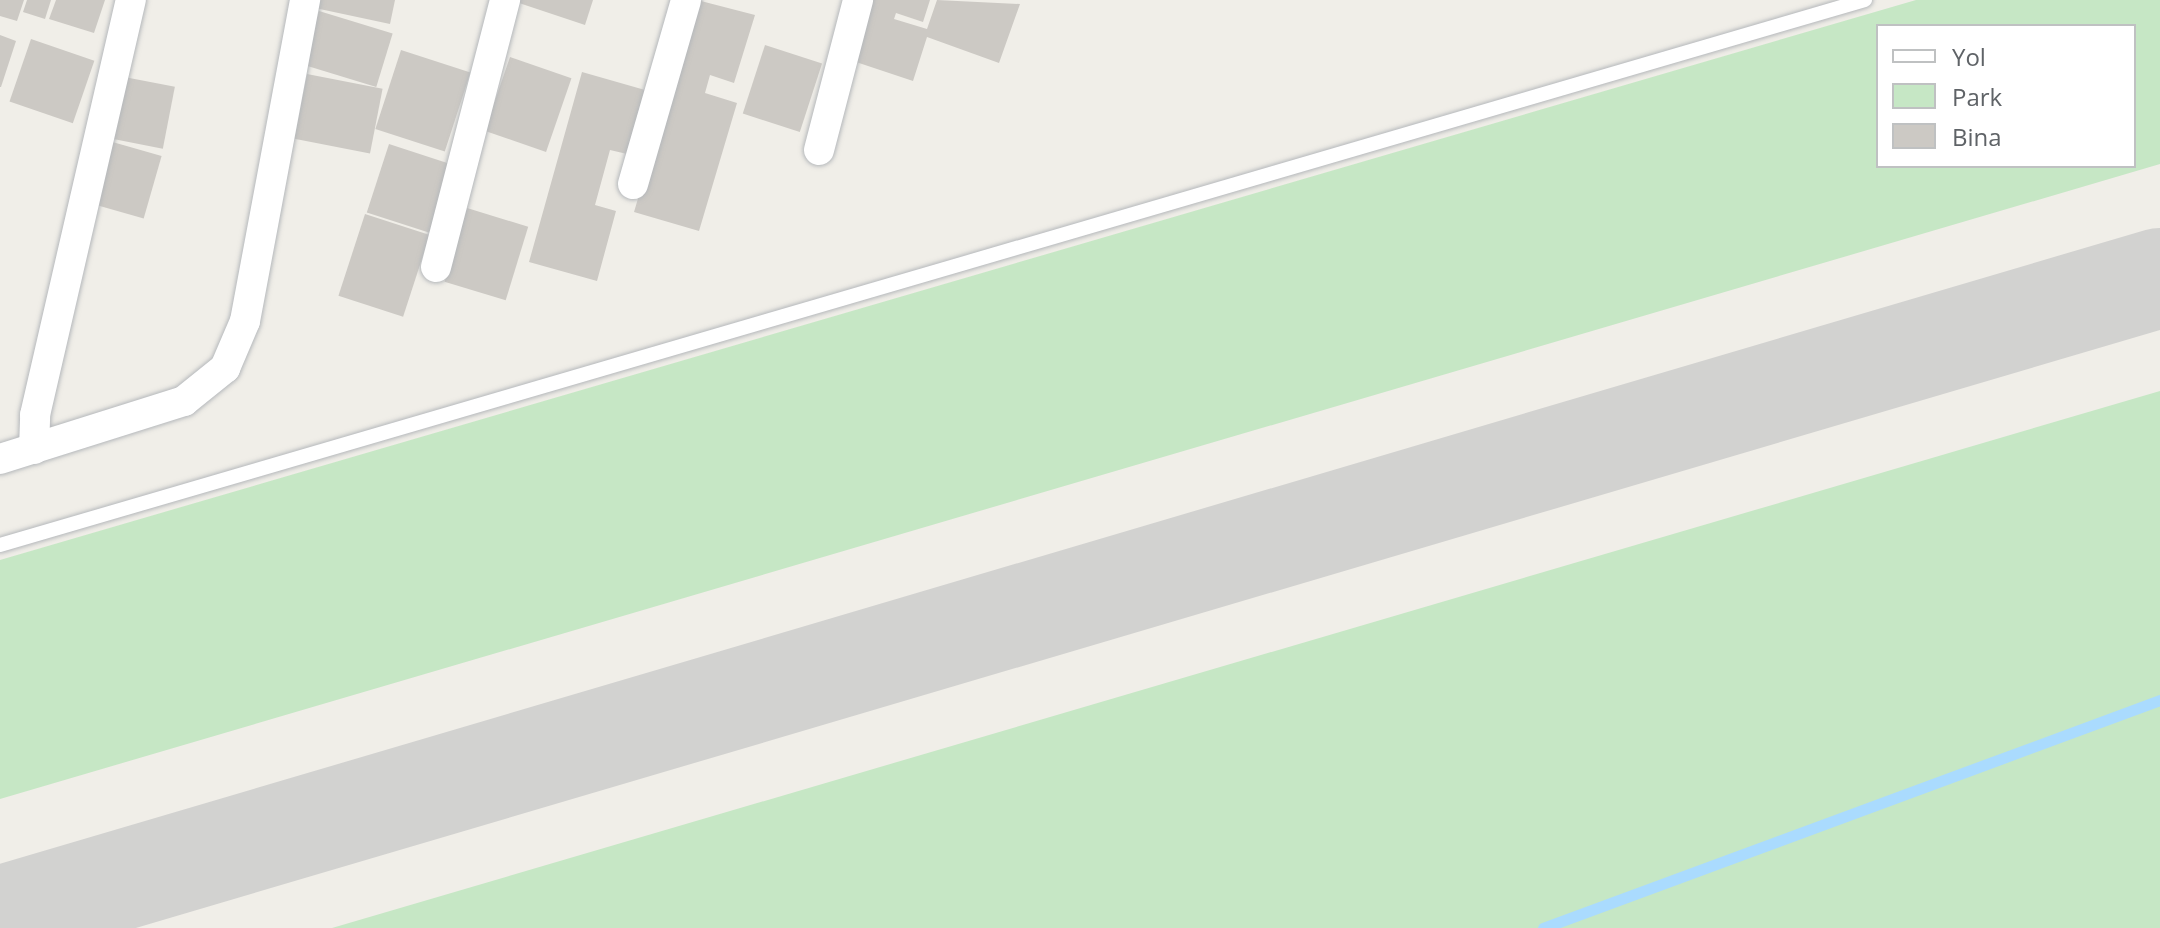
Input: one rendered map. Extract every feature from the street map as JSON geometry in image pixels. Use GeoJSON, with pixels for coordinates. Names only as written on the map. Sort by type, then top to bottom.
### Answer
{"type":"FeatureCollection","features":[{"type":"Feature","properties":{"kind":"street"},"geometry":{"type":"LineString","coordinates":[[34,449],[35,415],[131,0]]}},
{"type":"Feature","properties":{"kind":"street"},"geometry":{"type":"LineString","coordinates":[[0,459],[184,401],[213,381],[234,353],[245,321],[305,0]]}},
{"type":"Feature","properties":{"kind":"street"},"geometry":{"type":"LineString","coordinates":[[436,267],[505,0]]}},
{"type":"Feature","properties":{"kind":"street"},"geometry":{"type":"LineString","coordinates":[[633,184],[686,0]]}},
{"type":"Feature","properties":{"kind":"street"},"geometry":{"type":"LineString","coordinates":[[819,150],[858,0]]}},
{"type":"Feature","properties":{"kind":"lane"},"geometry":{"type":"LineString","coordinates":[[0,545],[1865,0]]}},
{"type":"Feature","properties":{"kind":"green space"},"geometry":{"type":"Polygon","coordinates":[[[1916,0],[2160,0],[2160,164],[0,799],[0,560],[1916,0]]]}},
{"type":"Feature","properties":{"kind":"green space"},"geometry":{"type":"Polygon","coordinates":[[[2160,391],[2160,928],[332,928],[2160,391]]]}},
{"type":"Feature","properties":{"kind":"building"},"geometry":{"type":"Polygon","coordinates":[[[0,0],[24,0],[17,21],[0,16],[0,0]]]}},
{"type":"Feature","properties":{"kind":"building"},"geometry":{"type":"Polygon","coordinates":[[[27,0],[51,0],[45,19],[23,12],[27,0]]]}},
{"type":"Feature","properties":{"kind":"building"},"geometry":{"type":"Polygon","coordinates":[[[56,0],[105,0],[94,33],[49,19],[56,0]]]}},
{"type":"Feature","properties":{"kind":"building"},"geometry":{"type":"Polygon","coordinates":[[[317,0],[395,0],[390,24],[315,8],[317,0]]]}},
{"type":"Feature","properties":{"kind":"building"},"geometry":{"type":"Polygon","coordinates":[[[510,0],[593,0],[585,25],[510,0]]]}},
{"type":"Feature","properties":{"kind":"building"},"geometry":{"type":"Polygon","coordinates":[[[697,0],[755,15],[734,83],[710,75],[705,93],[737,103],[699,231],[634,212],[697,0]]]}},
{"type":"Feature","properties":{"kind":"building"},"geometry":{"type":"Polygon","coordinates":[[[866,0],[930,0],[923,22],[896,13],[894,19],[927,29],[937,0],[1020,4],[999,63],[927,37],[913,81],[847,59],[866,0]]]}},
{"type":"Feature","properties":{"kind":"building"},"geometry":{"type":"Polygon","coordinates":[[[319,11],[393,34],[376,87],[303,65],[319,11]]]}},
{"type":"Feature","properties":{"kind":"building"},"geometry":{"type":"Polygon","coordinates":[[[0,35],[16,41],[1,87],[0,87],[0,35]]]}},
{"type":"Feature","properties":{"kind":"building"},"geometry":{"type":"Polygon","coordinates":[[[31,39],[94,61],[73,123],[10,101],[31,39]]]}},
{"type":"Feature","properties":{"kind":"building"},"geometry":{"type":"Polygon","coordinates":[[[765,45],[822,64],[800,132],[743,113],[765,45]]]}},
{"type":"Feature","properties":{"kind":"building"},"geometry":{"type":"Polygon","coordinates":[[[401,50],[470,73],[445,151],[375,129],[401,50]]]}},
{"type":"Feature","properties":{"kind":"building"},"geometry":{"type":"Polygon","coordinates":[[[510,57],[571,78],[546,152],[485,131],[510,57]]]}},
{"type":"Feature","properties":{"kind":"building"},"geometry":{"type":"Polygon","coordinates":[[[582,72],[645,90],[627,154],[610,150],[595,205],[616,211],[597,281],[529,262],[582,72]]]}},
{"type":"Feature","properties":{"kind":"building"},"geometry":{"type":"Polygon","coordinates":[[[307,74],[383,89],[370,153],[294,139],[307,74]]]}},
{"type":"Feature","properties":{"kind":"building"},"geometry":{"type":"Polygon","coordinates":[[[114,75],[175,87],[163,149],[102,137],[114,75]]]}},
{"type":"Feature","properties":{"kind":"building"},"geometry":{"type":"Polygon","coordinates":[[[102,139],[162,156],[144,219],[84,201],[102,139]]]}},
{"type":"Feature","properties":{"kind":"building"},"geometry":{"type":"Polygon","coordinates":[[[389,144],[452,164],[430,233],[367,212],[389,144]]]}},
{"type":"Feature","properties":{"kind":"building"},"geometry":{"type":"Polygon","coordinates":[[[467,208],[528,227],[506,300],[444,282],[467,208]]]}},
{"type":"Feature","properties":{"kind":"building"},"geometry":{"type":"Polygon","coordinates":[[[365,214],[430,235],[403,317],[338,296],[365,214]]]}},
{"type":"Feature","properties":{"kind":"waterway"},"geometry":{"type":"LineString","coordinates":[[1543,928],[2160,700]]}},
{"type":"Feature","properties":{"kind":"taxiway"},"geometry":{"type":"LineString","coordinates":[[0,916],[2160,278]]}}]}
